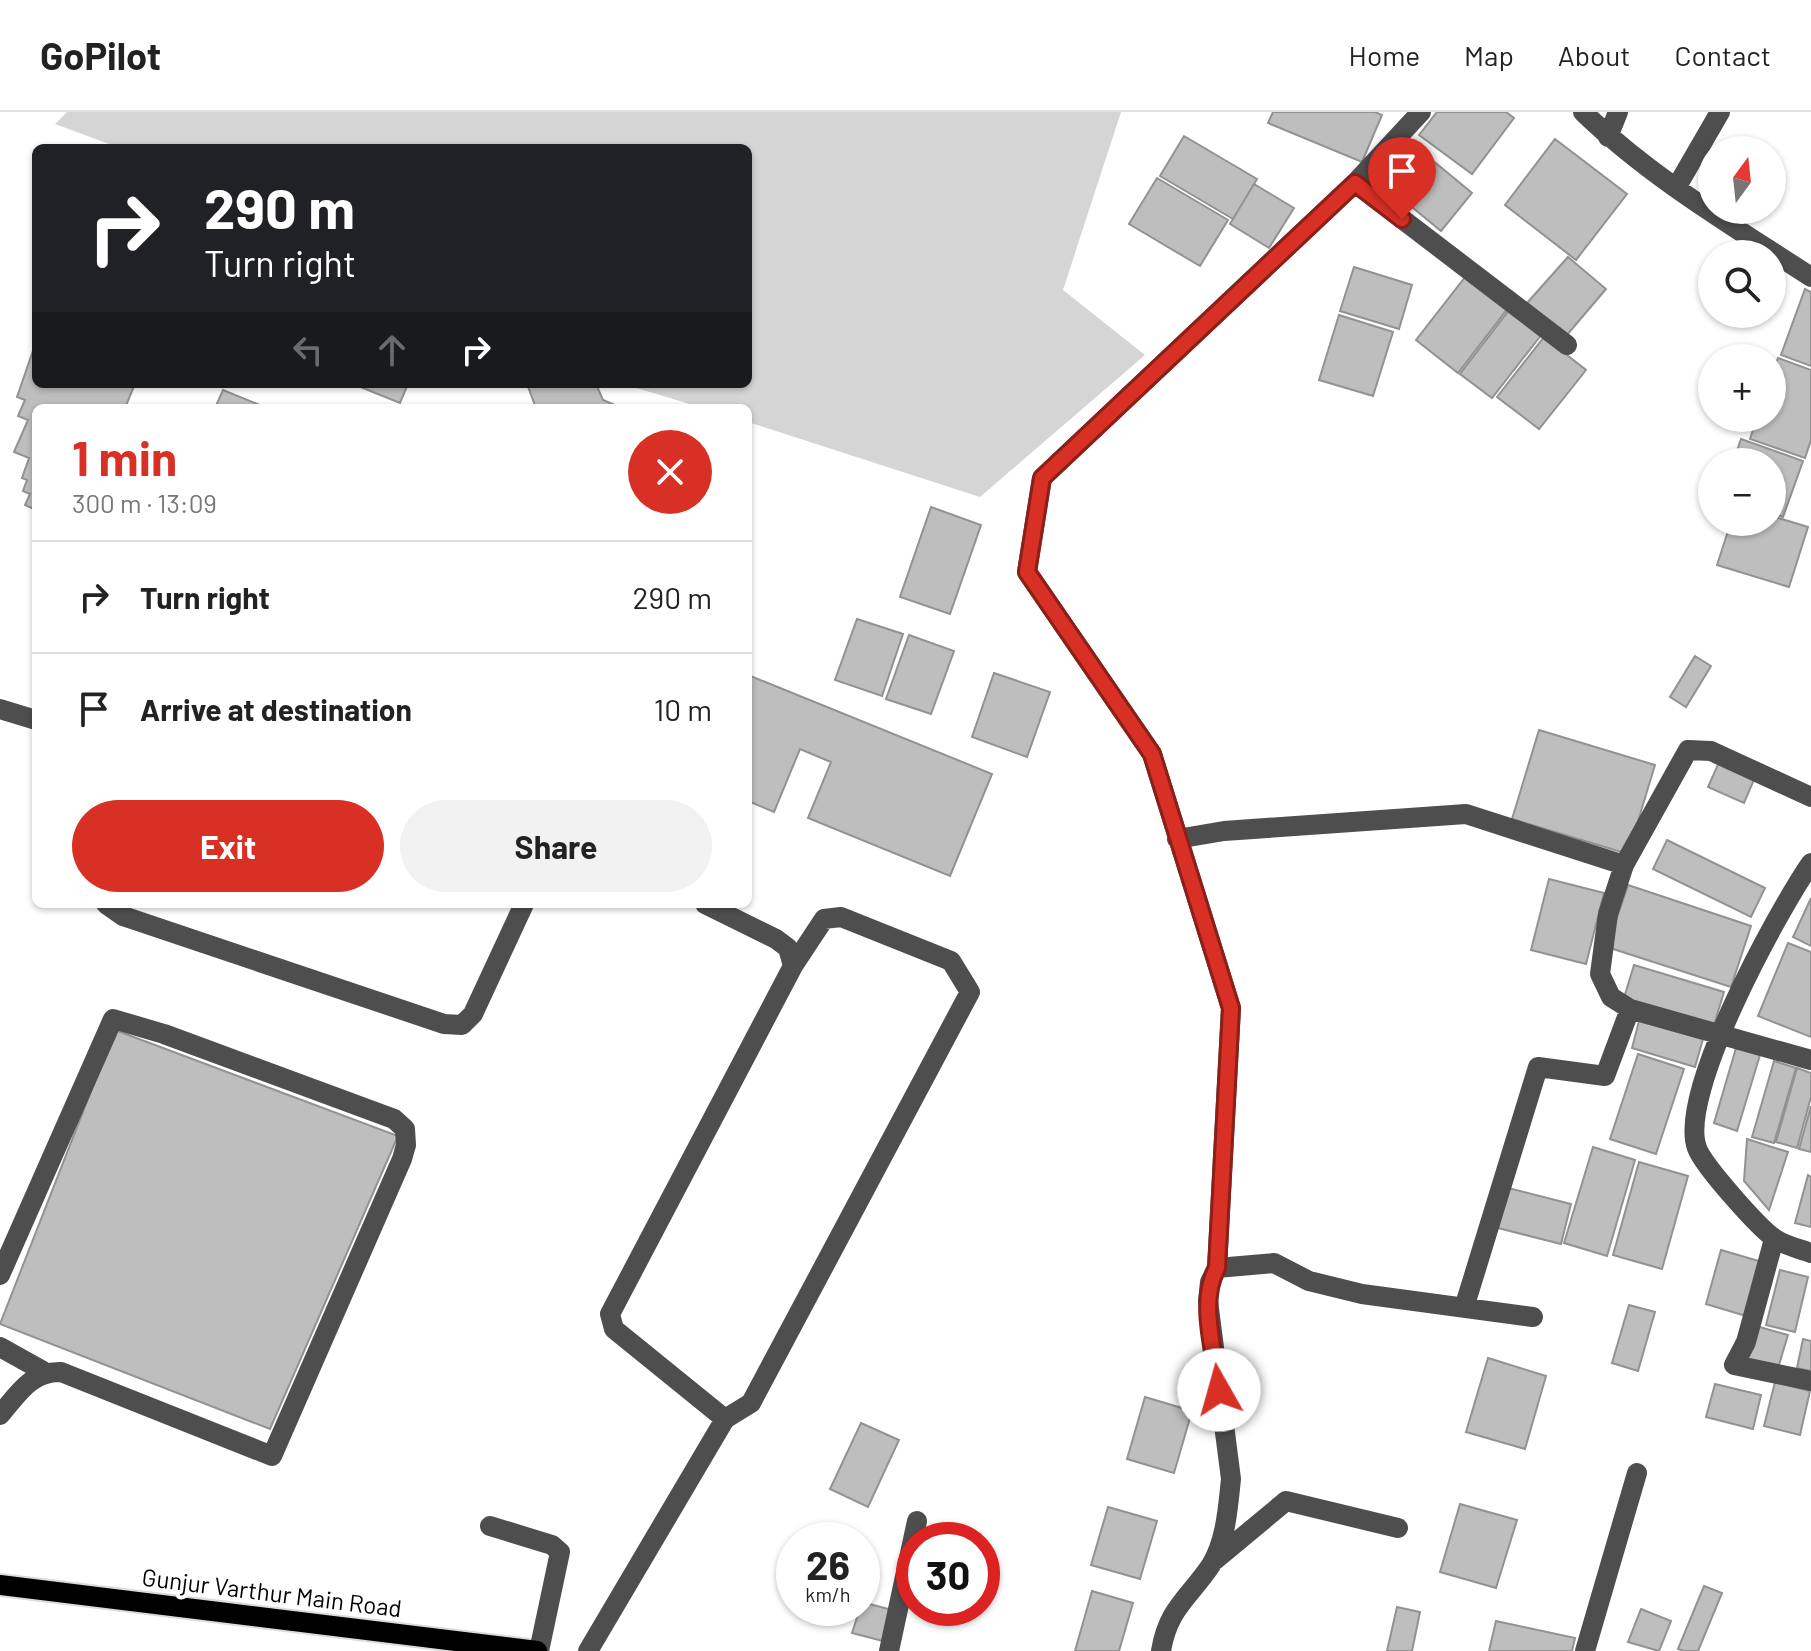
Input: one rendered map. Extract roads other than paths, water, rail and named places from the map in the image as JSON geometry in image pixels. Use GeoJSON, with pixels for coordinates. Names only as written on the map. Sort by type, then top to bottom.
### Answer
{"type":"FeatureCollection","features":[{"type":"Feature","properties":{"kind":"main road","name":"Gunjur Varthur Main Road"},"geometry":{"type":"LineString","coordinates":[[0,1585],[538,1651]]}},
{"type":"Feature","properties":{"kind":"street"},"geometry":{"type":"LineString","coordinates":[[1212,1563],[1222,1538],[1231,1479],[1208,1301],[1210,1282],[1217,1268],[1231,1008],[1152,754],[1027,572],[1042,478],[1355,183],[1421,112]]}},
{"type":"Feature","properties":{"kind":"street"},"geometry":{"type":"LineString","coordinates":[[1583,112],[1608,137],[1676,188],[1811,277]]}},
{"type":"Feature","properties":{"kind":"street"},"geometry":{"type":"LineString","coordinates":[[1608,137],[1618,112]]}},
{"type":"Feature","properties":{"kind":"street"},"geometry":{"type":"LineString","coordinates":[[1676,188],[1720,112]]}},
{"type":"Feature","properties":{"kind":"street"},"geometry":{"type":"LineString","coordinates":[[1355,183],[1567,345]]}},
{"type":"Feature","properties":{"kind":"street"},"geometry":{"type":"LineString","coordinates":[[0,709],[32,719]]}},
{"type":"Feature","properties":{"kind":"street"},"geometry":{"type":"LineString","coordinates":[[1811,797],[1711,751],[1688,750],[1624,865],[1608,914],[1600,974],[1611,997],[1630,1009],[1811,1060]]}},
{"type":"Feature","properties":{"kind":"street"},"geometry":{"type":"LineString","coordinates":[[1177,839],[1224,831],[1466,814],[1624,865]]}},
{"type":"Feature","properties":{"kind":"street"},"geometry":{"type":"LineString","coordinates":[[1811,863],[1792,890],[1719,1035],[1695,1116],[1697,1147],[1714,1174],[1774,1239],[1811,1253]]}},
{"type":"Feature","properties":{"kind":"street"},"geometry":{"type":"LineString","coordinates":[[108,908],[137,921],[444,1024],[462,1025],[473,1014],[522,908]]}},
{"type":"Feature","properties":{"kind":"street"},"geometry":{"type":"LineString","coordinates":[[713,908],[776,939],[788,948],[793,966]]}},
{"type":"Feature","properties":{"kind":"street"},"geometry":{"type":"LineString","coordinates":[[588,1651],[725,1419],[751,1403],[970,992],[951,961],[841,917],[824,919],[793,966],[610,1314],[614,1329],[725,1419]]}},
{"type":"Feature","properties":{"kind":"street"},"geometry":{"type":"LineString","coordinates":[[1464,1308],[1538,1067],[1605,1076],[1630,1009]]}},
{"type":"Feature","properties":{"kind":"street"},"geometry":{"type":"LineString","coordinates":[[0,1275],[113,1019],[164,1034],[394,1119],[405,1129],[406,1145],[402,1159],[272,1456],[61,1372],[43,1371],[0,1347]]}},
{"type":"Feature","properties":{"kind":"street"},"geometry":{"type":"LineString","coordinates":[[1774,1239],[1746,1342],[1734,1365],[1811,1381]]}},
{"type":"Feature","properties":{"kind":"street"},"geometry":{"type":"LineString","coordinates":[[1217,1268],[1274,1263],[1309,1281],[1362,1294],[1533,1317]]}},
{"type":"Feature","properties":{"kind":"street"},"geometry":{"type":"LineString","coordinates":[[0,1415],[25,1385],[43,1371]]}},
{"type":"Feature","properties":{"kind":"street"},"geometry":{"type":"LineString","coordinates":[[1585,1651],[1637,1473]]}},
{"type":"Feature","properties":{"kind":"street"},"geometry":{"type":"LineString","coordinates":[[1161,1651],[1175,1608],[1212,1563],[1286,1501],[1398,1528]]}},
{"type":"Feature","properties":{"kind":"street"},"geometry":{"type":"LineString","coordinates":[[889,1651],[917,1521]]}},
{"type":"Feature","properties":{"kind":"street"},"geometry":{"type":"LineString","coordinates":[[490,1526],[552,1545],[560,1552],[538,1651]]}}]}
